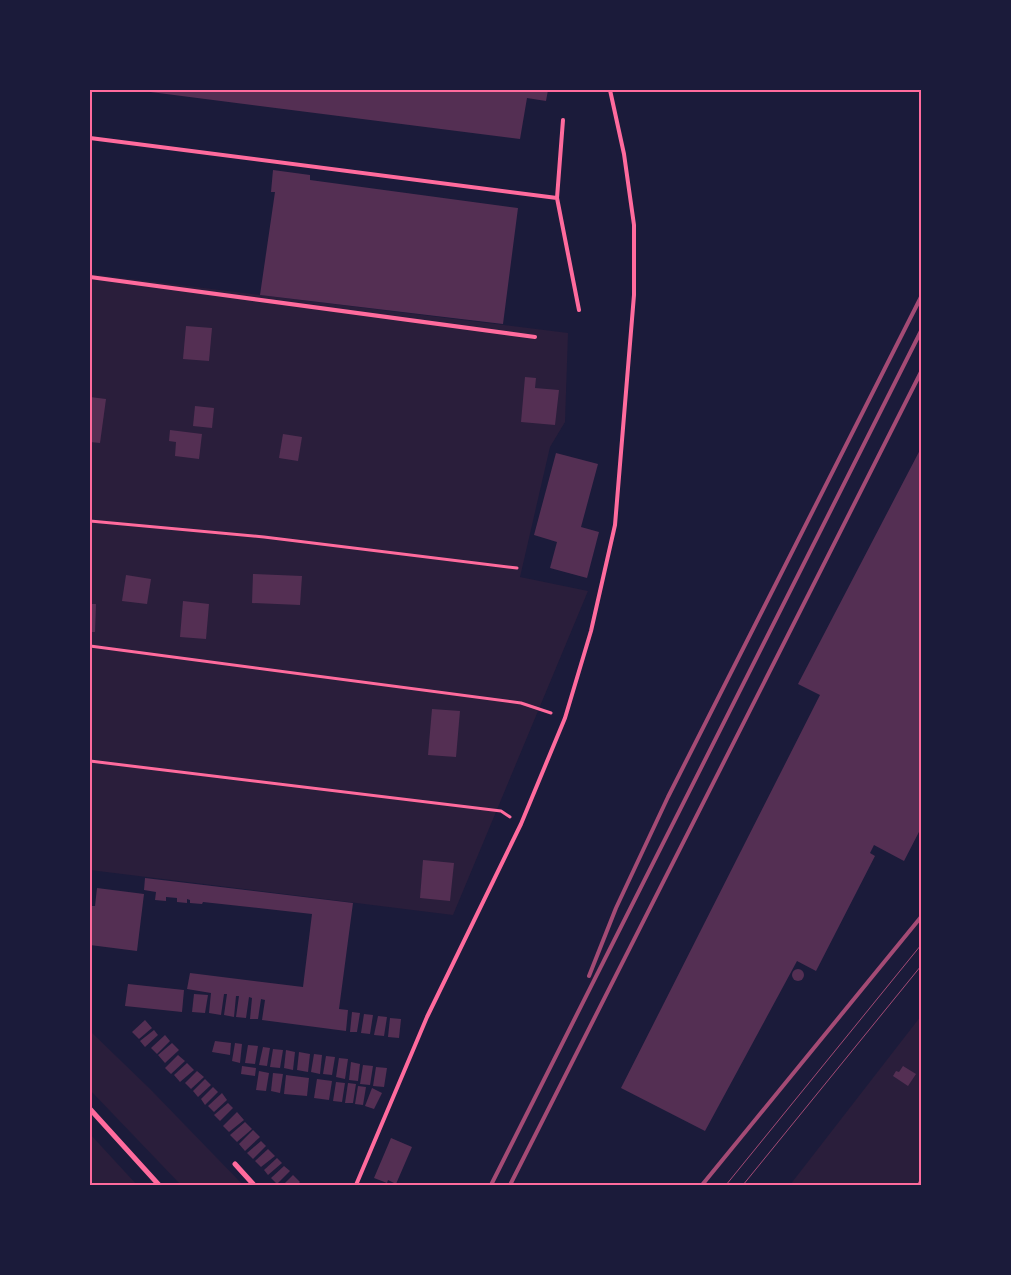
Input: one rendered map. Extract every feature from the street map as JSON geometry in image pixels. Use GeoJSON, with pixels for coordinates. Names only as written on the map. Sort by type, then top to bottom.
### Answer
{"type":"FeatureCollection","features":[{"type":"Feature","properties":{"kind":"street"},"geometry":{"type":"LineString","coordinates":[[90,1109],[159,1185]]}},
{"type":"Feature","properties":{"kind":"street"},"geometry":{"type":"LineString","coordinates":[[235,1164],[254,1185]]}},
{"type":"Feature","properties":{"kind":"lane"},"geometry":{"type":"LineString","coordinates":[[356,1185],[427,1017],[521,824],[565,718],[591,631],[615,525],[634,296],[634,225],[624,154],[610,90]]}},
{"type":"Feature","properties":{"kind":"lane"},"geometry":{"type":"LineString","coordinates":[[563,120],[558,198],[579,310]]}},
{"type":"Feature","properties":{"kind":"lane"},"geometry":{"type":"LineString","coordinates":[[90,138],[558,198]]}},
{"type":"Feature","properties":{"kind":"lane"},"geometry":{"type":"LineString","coordinates":[[90,277],[536,337]]}},
{"type":"Feature","properties":{"kind":"path"},"geometry":{"type":"LineString","coordinates":[[90,521],[264,537],[517,568]]}},
{"type":"Feature","properties":{"kind":"path"},"geometry":{"type":"LineString","coordinates":[[90,646],[520,703],[565,718]]}},
{"type":"Feature","properties":{"kind":"path"},"geometry":{"type":"LineString","coordinates":[[90,761],[500,811],[521,824]]}},
{"type":"Feature","properties":{"kind":"path"},"geometry":{"type":"LineString","coordinates":[[919,1185],[921,1180]]}},
{"type":"Feature","properties":{"kind":"shaded area"},"geometry":{"type":"Polygon","coordinates":[[[90,274],[568,333],[565,422],[550,447],[520,577],[588,591],[453,915],[90,870],[90,274]]]}},
{"type":"Feature","properties":{"kind":"shaded area"},"geometry":{"type":"Polygon","coordinates":[[[921,1016],[921,1185],[790,1185],[921,1016]]]}},
{"type":"Feature","properties":{"kind":"shaded area"},"geometry":{"type":"Polygon","coordinates":[[[90,1031],[150,1089],[243,1185],[181,1185],[90,1090],[90,1031]]]}},
{"type":"Feature","properties":{"kind":"shaded area"},"geometry":{"type":"Polygon","coordinates":[[[90,1134],[137,1185],[90,1185],[90,1134]]]}},
{"type":"Feature","properties":{"kind":"building"},"geometry":{"type":"Polygon","coordinates":[[[135,90],[548,90],[546,101],[527,98],[520,139],[135,90]]]}},
{"type":"Feature","properties":{"kind":"building"},"geometry":{"type":"Polygon","coordinates":[[[273,170],[310,175],[310,180],[518,208],[503,324],[260,295],[275,192],[271,192],[273,170]]]}},
{"type":"Feature","properties":{"kind":"building"},"geometry":{"type":"Polygon","coordinates":[[[186,326],[212,328],[209,361],[183,359],[186,326]]]}},
{"type":"Feature","properties":{"kind":"building"},"geometry":{"type":"Polygon","coordinates":[[[525,377],[536,378],[535,388],[559,390],[555,425],[521,422],[525,377]]]}},
{"type":"Feature","properties":{"kind":"building"},"geometry":{"type":"Polygon","coordinates":[[[90,397],[106,399],[100,443],[90,442],[90,397]]]}},
{"type":"Feature","properties":{"kind":"building"},"geometry":{"type":"Polygon","coordinates":[[[195,406],[214,408],[212,428],[193,426],[195,406]]]}},
{"type":"Feature","properties":{"kind":"building"},"geometry":{"type":"Polygon","coordinates":[[[170,430],[202,434],[199,459],[175,456],[176,442],[169,441],[170,430]]]}},
{"type":"Feature","properties":{"kind":"building"},"geometry":{"type":"Polygon","coordinates":[[[283,434],[302,437],[298,461],[279,458],[283,434]]]}},
{"type":"Feature","properties":{"kind":"building"},"geometry":{"type":"Polygon","coordinates":[[[921,448],[921,828],[904,861],[874,845],[870,853],[875,856],[816,971],[797,961],[705,1131],[621,1088],[820,695],[798,684],[921,448]]]}},
{"type":"Feature","properties":{"kind":"building"},"geometry":{"type":"Polygon","coordinates":[[[556,453],[598,464],[581,527],[599,532],[587,578],[550,568],[557,542],[534,535],[556,453]]]}},
{"type":"Feature","properties":{"kind":"building"},"geometry":{"type":"Polygon","coordinates":[[[253,574],[302,576],[300,605],[252,603],[253,574]]]}},
{"type":"Feature","properties":{"kind":"building"},"geometry":{"type":"Polygon","coordinates":[[[126,575],[151,579],[147,604],[122,601],[126,575]]]}},
{"type":"Feature","properties":{"kind":"building"},"geometry":{"type":"Polygon","coordinates":[[[183,601],[209,604],[206,639],[180,637],[183,601]]]}},
{"type":"Feature","properties":{"kind":"building"},"geometry":{"type":"Polygon","coordinates":[[[90,604],[96,604],[95,632],[90,632],[90,604]]]}},
{"type":"Feature","properties":{"kind":"building"},"geometry":{"type":"Polygon","coordinates":[[[432,709],[460,711],[456,757],[428,755],[432,709]]]}},
{"type":"Feature","properties":{"kind":"building"},"geometry":{"type":"Polygon","coordinates":[[[423,860],[454,863],[450,901],[420,898],[423,860]]]}},
{"type":"Feature","properties":{"kind":"building"},"geometry":{"type":"Polygon","coordinates":[[[145,878],[353,903],[339,1009],[348,1010],[346,1031],[262,1020],[265,1000],[261,999],[258,1019],[250,1019],[252,998],[249,997],[246,1018],[236,1017],[239,996],[236,996],[234,1017],[224,1015],[227,994],[224,994],[221,1015],[209,1013],[211,993],[187,989],[190,973],[303,987],[312,914],[203,902],[202,904],[190,903],[190,900],[187,899],[187,903],[177,902],[177,898],[166,897],[166,901],[155,900],[156,892],[144,890],[145,878]]]}},
{"type":"Feature","properties":{"kind":"building"},"geometry":{"type":"Polygon","coordinates":[[[97,888],[144,894],[137,951],[90,945],[92,926],[90,926],[90,906],[95,906],[97,888]]]}},
{"type":"Feature","properties":{"kind":"building"},"geometry":{"type":"Polygon","coordinates":[[[796,969],[800,969],[804,975],[800,981],[796,981],[792,977],[792,973],[796,969]]]}},
{"type":"Feature","properties":{"kind":"building"},"geometry":{"type":"Polygon","coordinates":[[[128,984],[184,990],[182,1012],[125,1006],[128,984]]]}},
{"type":"Feature","properties":{"kind":"building"},"geometry":{"type":"Polygon","coordinates":[[[194,994],[208,995],[205,1013],[192,1012],[194,994]]]}},
{"type":"Feature","properties":{"kind":"building"},"geometry":{"type":"Polygon","coordinates":[[[352,1012],[360,1013],[357,1032],[350,1032],[352,1012]]]}},
{"type":"Feature","properties":{"kind":"building"},"geometry":{"type":"Polygon","coordinates":[[[364,1014],[373,1015],[370,1034],[361,1033],[364,1014]]]}},
{"type":"Feature","properties":{"kind":"building"},"geometry":{"type":"Polygon","coordinates":[[[378,1016],[387,1017],[384,1036],[374,1035],[378,1016]]]}},
{"type":"Feature","properties":{"kind":"building"},"geometry":{"type":"Polygon","coordinates":[[[390,1018],[401,1019],[399,1038],[388,1037],[390,1018]]]}},
{"type":"Feature","properties":{"kind":"building"},"geometry":{"type":"Polygon","coordinates":[[[145,1020],[152,1028],[139,1039],[132,1032],[145,1020]]]}},
{"type":"Feature","properties":{"kind":"building"},"geometry":{"type":"Polygon","coordinates":[[[154,1030],[158,1035],[145,1047],[140,1041],[154,1030]]]}},
{"type":"Feature","properties":{"kind":"building"},"geometry":{"type":"Polygon","coordinates":[[[165,1035],[170,1041],[157,1054],[151,1048],[165,1035]]]}},
{"type":"Feature","properties":{"kind":"building"},"geometry":{"type":"Polygon","coordinates":[[[215,1041],[231,1043],[230,1055],[212,1052],[215,1041]]]}},
{"type":"Feature","properties":{"kind":"building"},"geometry":{"type":"Polygon","coordinates":[[[172,1043],[179,1050],[165,1063],[158,1055],[172,1043]]]}},
{"type":"Feature","properties":{"kind":"building"},"geometry":{"type":"Polygon","coordinates":[[[235,1043],[242,1044],[240,1063],[232,1061],[235,1043]]]}},
{"type":"Feature","properties":{"kind":"building"},"geometry":{"type":"Polygon","coordinates":[[[248,1045],[258,1046],[255,1064],[245,1063],[248,1045]]]}},
{"type":"Feature","properties":{"kind":"building"},"geometry":{"type":"Polygon","coordinates":[[[263,1047],[270,1048],[267,1066],[259,1065],[263,1047]]]}},
{"type":"Feature","properties":{"kind":"building"},"geometry":{"type":"Polygon","coordinates":[[[273,1049],[283,1050],[280,1068],[270,1067],[273,1049]]]}},
{"type":"Feature","properties":{"kind":"building"},"geometry":{"type":"Polygon","coordinates":[[[286,1050],[295,1052],[293,1070],[284,1068],[286,1050]]]}},
{"type":"Feature","properties":{"kind":"building"},"geometry":{"type":"Polygon","coordinates":[[[299,1052],[310,1054],[308,1072],[297,1070],[299,1052]]]}},
{"type":"Feature","properties":{"kind":"building"},"geometry":{"type":"Polygon","coordinates":[[[314,1054],[322,1055],[320,1074],[311,1072],[314,1054]]]}},
{"type":"Feature","properties":{"kind":"building"},"geometry":{"type":"Polygon","coordinates":[[[178,1055],[185,1061],[171,1074],[165,1068],[178,1055]]]}},
{"type":"Feature","properties":{"kind":"building"},"geometry":{"type":"Polygon","coordinates":[[[326,1056],[335,1057],[332,1075],[323,1074],[326,1056]]]}},
{"type":"Feature","properties":{"kind":"building"},"geometry":{"type":"Polygon","coordinates":[[[339,1058],[348,1059],[345,1079],[336,1077],[339,1058]]]}},
{"type":"Feature","properties":{"kind":"building"},"geometry":{"type":"Polygon","coordinates":[[[351,1062],[360,1064],[358,1081],[349,1080],[351,1062]]]}},
{"type":"Feature","properties":{"kind":"building"},"geometry":{"type":"Polygon","coordinates":[[[187,1063],[194,1070],[180,1082],[174,1075],[187,1063]]]}},
{"type":"Feature","properties":{"kind":"building"},"geometry":{"type":"Polygon","coordinates":[[[363,1065],[373,1066],[370,1085],[360,1084],[363,1065]]]}},
{"type":"Feature","properties":{"kind":"building"},"geometry":{"type":"Polygon","coordinates":[[[242,1066],[256,1068],[255,1076],[241,1074],[242,1066]]]}},
{"type":"Feature","properties":{"kind":"building"},"geometry":{"type":"Polygon","coordinates":[[[903,1066],[916,1074],[908,1086],[893,1076],[903,1066]]]}},
{"type":"Feature","properties":{"kind":"building"},"geometry":{"type":"Polygon","coordinates":[[[376,1067],[387,1068],[384,1087],[373,1086],[376,1067]]]}},
{"type":"Feature","properties":{"kind":"building"},"geometry":{"type":"Polygon","coordinates":[[[197,1071],[204,1077],[191,1089],[185,1083],[197,1071]]]}},
{"type":"Feature","properties":{"kind":"building"},"geometry":{"type":"Polygon","coordinates":[[[259,1071],[269,1073],[266,1091],[256,1090],[259,1071]]]}},
{"type":"Feature","properties":{"kind":"building"},"geometry":{"type":"Polygon","coordinates":[[[273,1073],[283,1074],[280,1093],[271,1091],[273,1073]]]}},
{"type":"Feature","properties":{"kind":"building"},"geometry":{"type":"Polygon","coordinates":[[[286,1075],[309,1078],[307,1096],[284,1094],[286,1075]]]}},
{"type":"Feature","properties":{"kind":"building"},"geometry":{"type":"Polygon","coordinates":[[[205,1079],[211,1085],[198,1097],[193,1091],[205,1079]]]}},
{"type":"Feature","properties":{"kind":"building"},"geometry":{"type":"Polygon","coordinates":[[[317,1079],[332,1081],[329,1100],[314,1098],[317,1079]]]}},
{"type":"Feature","properties":{"kind":"building"},"geometry":{"type":"Polygon","coordinates":[[[336,1082],[345,1083],[342,1102],[333,1101],[336,1082]]]}},
{"type":"Feature","properties":{"kind":"building"},"geometry":{"type":"Polygon","coordinates":[[[348,1083],[356,1084],[353,1103],[345,1103],[348,1083]]]}},
{"type":"Feature","properties":{"kind":"building"},"geometry":{"type":"Polygon","coordinates":[[[358,1086],[366,1087],[363,1105],[355,1104],[358,1086]]]}},
{"type":"Feature","properties":{"kind":"building"},"geometry":{"type":"Polygon","coordinates":[[[213,1087],[218,1092],[205,1105],[201,1099],[213,1087]]]}},
{"type":"Feature","properties":{"kind":"building"},"geometry":{"type":"Polygon","coordinates":[[[372,1088],[382,1093],[374,1109],[365,1106],[372,1088]]]}},
{"type":"Feature","properties":{"kind":"building"},"geometry":{"type":"Polygon","coordinates":[[[222,1093],[227,1100],[214,1112],[208,1106],[222,1093]]]}},
{"type":"Feature","properties":{"kind":"building"},"geometry":{"type":"Polygon","coordinates":[[[228,1103],[233,1108],[220,1121],[214,1115],[228,1103]]]}},
{"type":"Feature","properties":{"kind":"building"},"geometry":{"type":"Polygon","coordinates":[[[237,1112],[244,1120],[229,1132],[223,1126],[237,1112]]]}},
{"type":"Feature","properties":{"kind":"building"},"geometry":{"type":"Polygon","coordinates":[[[245,1122],[252,1129],[237,1142],[230,1135],[245,1122]]]}},
{"type":"Feature","properties":{"kind":"building"},"geometry":{"type":"Polygon","coordinates":[[[253,1130],[260,1137],[245,1151],[239,1144],[253,1130]]]}},
{"type":"Feature","properties":{"kind":"building"},"geometry":{"type":"Polygon","coordinates":[[[391,1138],[412,1147],[396,1184],[388,1180],[387,1183],[374,1178],[391,1138]]]}},
{"type":"Feature","properties":{"kind":"building"},"geometry":{"type":"Polygon","coordinates":[[[261,1141],[266,1146],[253,1159],[247,1153],[261,1141]]]}},
{"type":"Feature","properties":{"kind":"building"},"geometry":{"type":"Polygon","coordinates":[[[268,1149],[275,1156],[261,1167],[255,1161],[268,1149]]]}},
{"type":"Feature","properties":{"kind":"building"},"geometry":{"type":"Polygon","coordinates":[[[277,1158],[282,1163],[268,1175],[264,1170],[277,1158]]]}},
{"type":"Feature","properties":{"kind":"building"},"geometry":{"type":"Polygon","coordinates":[[[284,1166],[290,1171],[277,1184],[271,1178],[284,1166]]]}},
{"type":"Feature","properties":{"kind":"building"},"geometry":{"type":"Polygon","coordinates":[[[293,1175],[300,1182],[297,1185],[283,1185],[293,1175]]]}},
{"type":"Feature","properties":{"kind":"tram line"},"geometry":{"type":"LineString","coordinates":[[726,1185],[921,945]]}},
{"type":"Feature","properties":{"kind":"tram line"},"geometry":{"type":"LineString","coordinates":[[743,1185],[921,966]]}},
{"type":"Feature","properties":{"kind":"railway"},"geometry":{"type":"LineString","coordinates":[[589,976],[616,908],[668,797],[921,297]]}},
{"type":"Feature","properties":{"kind":"railway"},"geometry":{"type":"LineString","coordinates":[[491,1185],[921,331]]}},
{"type":"Feature","properties":{"kind":"railway"},"geometry":{"type":"LineString","coordinates":[[510,1185],[921,372]]}},
{"type":"Feature","properties":{"kind":"railway"},"geometry":{"type":"LineString","coordinates":[[702,1185],[921,917]]}}]}
